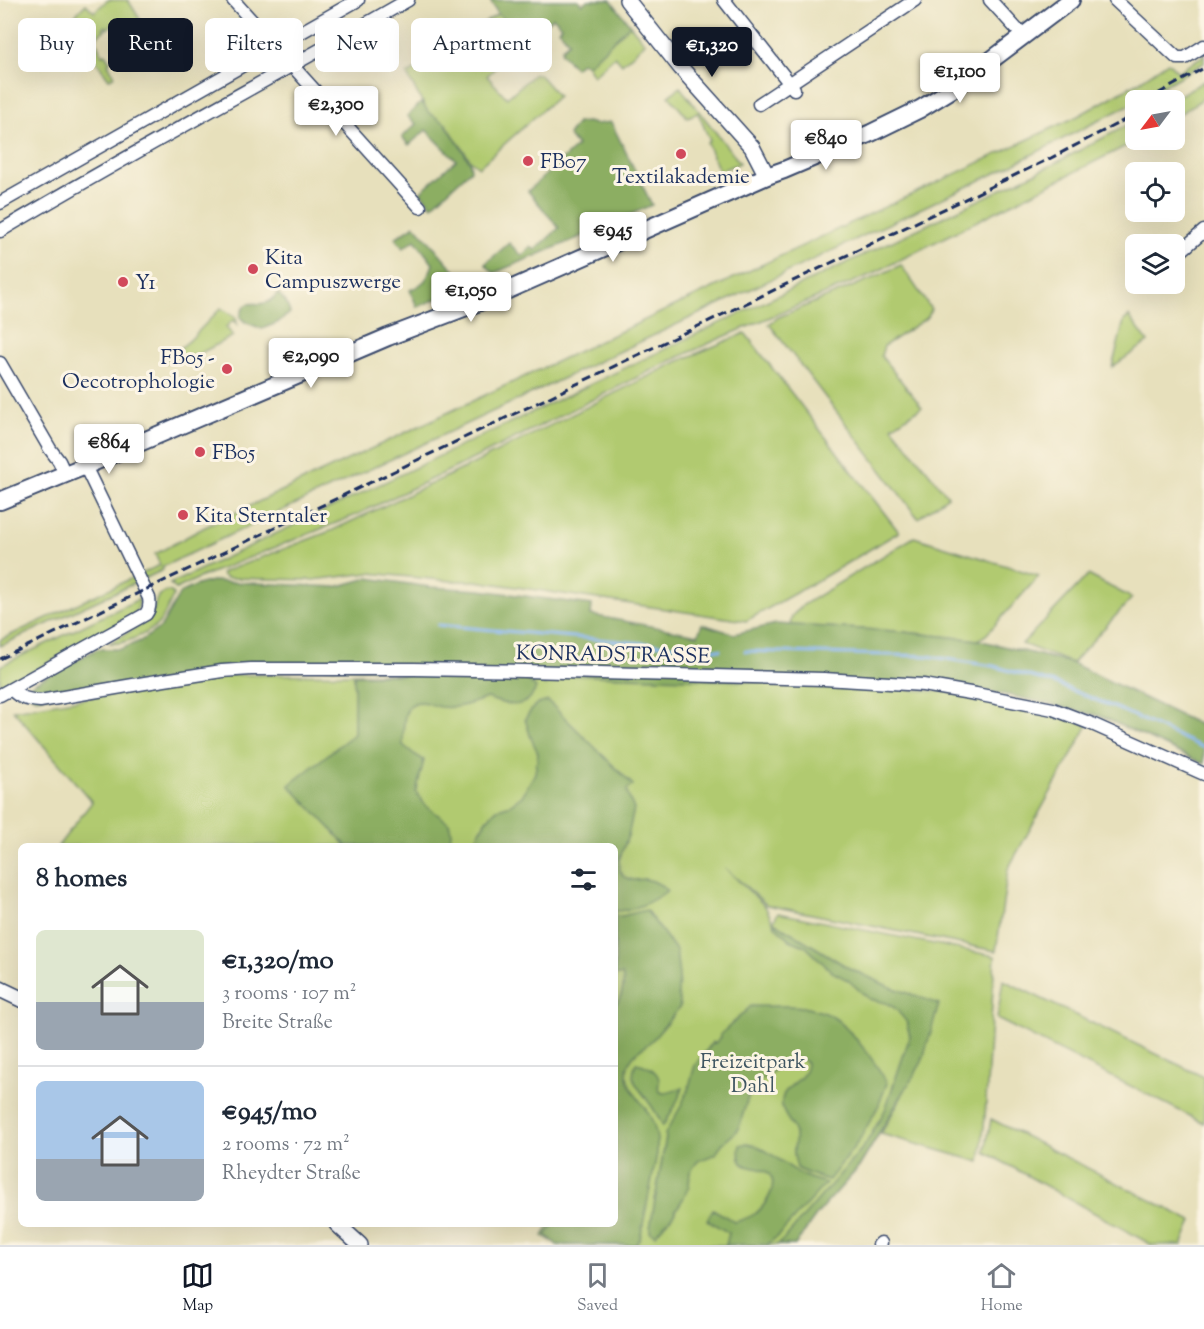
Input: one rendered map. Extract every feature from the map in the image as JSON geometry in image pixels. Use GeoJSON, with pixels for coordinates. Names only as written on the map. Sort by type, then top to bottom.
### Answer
{"type":"FeatureCollection","features":[{"type":"Feature","properties":{"kind":"main road"},"geometry":{"type":"LineString","coordinates":[[0,501],[388,337],[490,298],[767,176],[871,133],[920,109],[951,90],[1071,0]]}},
{"type":"Feature","properties":{"kind":"street"},"geometry":{"type":"LineString","coordinates":[[232,0],[249,18]]}},
{"type":"Feature","properties":{"kind":"street"},"geometry":{"type":"LineString","coordinates":[[303,32],[358,0]]}},
{"type":"Feature","properties":{"kind":"street"},"geometry":{"type":"LineString","coordinates":[[303,60],[408,0]]}},
{"type":"Feature","properties":{"kind":"street"},"geometry":{"type":"LineString","coordinates":[[627,0],[681,68],[752,147],[767,176]]}},
{"type":"Feature","properties":{"kind":"street"},"geometry":{"type":"LineString","coordinates":[[724,0],[792,87]]}},
{"type":"Feature","properties":{"kind":"street"},"geometry":{"type":"LineString","coordinates":[[759,104],[792,87],[915,0]]}},
{"type":"Feature","properties":{"kind":"street"},"geometry":{"type":"LineString","coordinates":[[990,0],[1023,36]]}},
{"type":"Feature","properties":{"kind":"street"},"geometry":{"type":"LineString","coordinates":[[1115,0],[1177,58],[1185,58],[1204,46]]}},
{"type":"Feature","properties":{"kind":"street"},"geometry":{"type":"LineString","coordinates":[[0,203],[232,72]]}},
{"type":"Feature","properties":{"kind":"street"},"geometry":{"type":"LineString","coordinates":[[0,231],[97,174],[282,72]]}},
{"type":"Feature","properties":{"kind":"street"},"geometry":{"type":"LineString","coordinates":[[298,72],[420,207]]}},
{"type":"Feature","properties":{"kind":"street"},"geometry":{"type":"LineString","coordinates":[[86,154],[97,174]]}},
{"type":"Feature","properties":{"kind":"street"},"geometry":{"type":"LineString","coordinates":[[1185,248],[1204,231]]}},
{"type":"Feature","properties":{"kind":"street"},"geometry":{"type":"LineString","coordinates":[[0,363],[65,474]]}},
{"type":"Feature","properties":{"kind":"street"},"geometry":{"type":"LineString","coordinates":[[5,692],[146,614],[148,610],[149,598],[86,466]]}},
{"type":"Feature","properties":{"kind":"street","name":"KONRADSTRASSE"},"geometry":{"type":"LineString","coordinates":[[5,692],[40,701],[222,671],[251,669],[525,671],[824,679],[923,685],[1053,709],[1204,774]]}},
{"type":"Feature","properties":{"kind":"street"},"geometry":{"type":"LineString","coordinates":[[0,989],[18,998]]}},
{"type":"Feature","properties":{"kind":"street"},"geometry":{"type":"LineString","coordinates":[[340,1227],[360,1245]]}},
{"type":"Feature","properties":{"kind":"green space"},"geometry":{"type":"Polygon","coordinates":[[[108,0],[128,0],[139,18],[108,18],[108,28],[105,26],[103,28],[105,30],[97,36],[96,41],[96,18],[72,18],[86,4],[94,12],[108,0]]]}},
{"type":"Feature","properties":{"kind":"green space"},"geometry":{"type":"Polygon","coordinates":[[[490,0],[578,0],[582,4],[588,0],[611,0],[630,25],[587,66],[582,62],[575,68],[561,53],[562,48],[569,42],[559,30],[562,26],[553,17],[503,18],[490,0]]]}},
{"type":"Feature","properties":{"kind":"green space"},"geometry":{"type":"Polygon","coordinates":[[[498,14],[503,18],[492,18],[498,14]]]}},
{"type":"Feature","properties":{"kind":"green space"},"geometry":{"type":"Polygon","coordinates":[[[630,25],[645,43],[622,64],[615,56],[593,76],[587,66],[630,25]]]}},
{"type":"Feature","properties":{"kind":"green space"},"geometry":{"type":"Polygon","coordinates":[[[96,41],[102,55],[105,54],[108,59],[108,72],[113,72],[115,76],[109,79],[96,61],[96,41]]]}},
{"type":"Feature","properties":{"kind":"green space"},"geometry":{"type":"Polygon","coordinates":[[[1204,55],[1204,63],[1156,90],[1125,90],[1125,107],[1006,168],[162,567],[163,570],[0,646],[0,640],[160,565],[155,554],[205,527],[1078,116],[1140,81],[1168,62],[1178,72],[1204,55]]]}},
{"type":"Feature","properties":{"kind":"green space"},"geometry":{"type":"Polygon","coordinates":[[[412,72],[491,72],[487,76],[507,98],[534,74],[539,74],[558,96],[479,167],[471,161],[446,124],[428,112],[407,75],[412,72]]]}},
{"type":"Feature","properties":{"kind":"green space"},"geometry":{"type":"Polygon","coordinates":[[[1204,81],[1204,98],[1185,110],[1185,92],[1204,81]]]}},
{"type":"Feature","properties":{"kind":"green space"},"geometry":{"type":"Polygon","coordinates":[[[680,87],[740,163],[719,171],[698,113],[687,117],[669,96],[680,87]]]}},
{"type":"Feature","properties":{"kind":"green space"},"geometry":{"type":"Polygon","coordinates":[[[422,102],[428,112],[446,124],[470,162],[471,170],[432,206],[420,192],[456,160],[426,130],[409,145],[402,137],[416,124],[407,116],[422,102]]]}},
{"type":"Feature","properties":{"kind":"green space"},"geometry":{"type":"Polygon","coordinates":[[[611,122],[652,205],[494,273],[485,264],[509,243],[522,256],[531,247],[535,250],[559,228],[528,191],[577,146],[568,135],[577,123],[596,124],[611,122]]]}},
{"type":"Feature","properties":{"kind":"green space"},"geometry":{"type":"Polygon","coordinates":[[[1125,126],[1125,146],[872,274],[668,362],[356,515],[176,589],[170,584],[1052,165],[1125,126]]]}},
{"type":"Feature","properties":{"kind":"green space"},"geometry":{"type":"Polygon","coordinates":[[[415,225],[468,286],[417,307],[410,290],[425,280],[433,264],[415,240],[403,248],[395,238],[415,225]]]}},
{"type":"Feature","properties":{"kind":"green space"},"geometry":{"type":"Polygon","coordinates":[[[901,265],[931,309],[928,317],[884,346],[881,356],[922,407],[892,427],[948,496],[918,518],[769,324],[779,317],[901,265]]]}},
{"type":"Feature","properties":{"kind":"green space"},"geometry":{"type":"Polygon","coordinates":[[[278,293],[286,302],[290,313],[277,323],[262,329],[245,322],[240,317],[247,305],[267,302],[278,293]]]}},
{"type":"Feature","properties":{"kind":"green space"},"geometry":{"type":"Polygon","coordinates":[[[221,308],[236,318],[237,324],[233,320],[226,327],[233,336],[199,354],[166,363],[166,360],[191,339],[221,308]]]}},
{"type":"Feature","properties":{"kind":"green space"},"geometry":{"type":"Polygon","coordinates":[[[1129,316],[1148,342],[1112,367],[1124,321],[1129,316]]]}},
{"type":"Feature","properties":{"kind":"green space"},"geometry":{"type":"Polygon","coordinates":[[[745,333],[899,532],[746,621],[476,581],[369,573],[313,580],[227,578],[221,573],[333,530],[471,465],[677,362],[745,333]]]}},
{"type":"Feature","properties":{"kind":"green space"},"geometry":{"type":"Polygon","coordinates":[[[914,537],[1039,576],[986,635],[978,640],[895,631],[790,625],[792,616],[803,605],[914,537]]]}},
{"type":"Feature","properties":{"kind":"green space"},"geometry":{"type":"Polygon","coordinates":[[[1088,575],[1132,598],[1072,663],[1022,644],[1088,575]]]}},
{"type":"Feature","properties":{"kind":"green space"},"geometry":{"type":"Polygon","coordinates":[[[368,578],[592,605],[591,615],[698,635],[702,624],[734,634],[776,624],[895,631],[978,640],[1072,663],[1204,727],[1204,764],[1100,716],[967,688],[279,666],[35,698],[27,692],[27,688],[34,683],[97,649],[121,649],[140,641],[161,627],[180,593],[197,585],[212,581],[336,587],[368,578]]]}},
{"type":"Feature","properties":{"kind":"green space"},"geometry":{"type":"Polygon","coordinates":[[[169,591],[174,594],[158,624],[135,638],[121,643],[110,643],[147,621],[159,596],[169,591]]]}},
{"type":"Feature","properties":{"kind":"green space"},"geometry":{"type":"Polygon","coordinates":[[[139,599],[132,616],[122,623],[1,689],[0,666],[139,599]]]}},
{"type":"Feature","properties":{"kind":"green space","name":"Freizeitpark Dahl"},"geometry":{"type":"Polygon","coordinates":[[[545,671],[956,692],[1041,710],[1088,725],[1008,869],[996,951],[767,905],[725,868],[765,906],[773,922],[778,913],[995,956],[980,1162],[881,1134],[902,1096],[859,1167],[817,1214],[795,1245],[559,1245],[543,1236],[548,1227],[618,1227],[618,843],[60,843],[92,802],[13,710],[227,675],[532,673],[545,686],[545,671]]]}},
{"type":"Feature","properties":{"kind":"green space"},"geometry":{"type":"Polygon","coordinates":[[[522,674],[536,688],[532,696],[521,704],[501,703],[487,698],[464,706],[452,707],[440,707],[421,702],[414,703],[406,712],[403,745],[424,760],[416,792],[426,806],[449,823],[450,843],[344,843],[289,785],[354,734],[354,675],[522,674]]]}},
{"type":"Feature","properties":{"kind":"green space"},"geometry":{"type":"Polygon","coordinates":[[[548,701],[633,785],[627,790],[634,809],[628,836],[619,860],[620,870],[624,877],[653,881],[667,891],[636,908],[618,911],[618,843],[474,843],[486,820],[497,809],[508,806],[522,796],[535,773],[538,753],[525,719],[535,705],[548,701]]]}},
{"type":"Feature","properties":{"kind":"green space"},"geometry":{"type":"Polygon","coordinates":[[[646,910],[676,950],[680,1007],[654,1038],[634,1055],[627,1069],[629,1084],[655,1127],[657,1154],[640,1239],[635,1245],[557,1245],[546,1235],[552,1227],[618,1227],[618,1000],[623,982],[622,975],[618,975],[618,916],[646,910]]]}},
{"type":"Feature","properties":{"kind":"green space"},"geometry":{"type":"Polygon","coordinates":[[[774,922],[849,968],[888,986],[939,1004],[922,1062],[859,1167],[817,1214],[795,1245],[777,1245],[865,1145],[885,1110],[910,1036],[906,1021],[895,1008],[869,999],[848,980],[832,972],[805,946],[790,940],[775,926],[774,922]]]}},
{"type":"Feature","properties":{"kind":"green space"},"geometry":{"type":"Polygon","coordinates":[[[1003,980],[1204,1077],[1204,1123],[997,1019],[1003,980]]]}},
{"type":"Feature","properties":{"kind":"green space","name":"Freizeitpark Dahl"},"geometry":{"type":"Polygon","coordinates":[[[751,1006],[803,1007],[824,1012],[837,1020],[862,1046],[887,1083],[878,1107],[858,1142],[829,1180],[805,1172],[797,1168],[794,1156],[794,1130],[784,1112],[782,1102],[785,1092],[804,1074],[807,1063],[800,1058],[782,1064],[751,1088],[738,1130],[722,1144],[716,1154],[698,1161],[690,1172],[689,1186],[683,1199],[673,1215],[655,1235],[650,1232],[650,1228],[665,1134],[688,1090],[695,1065],[713,1042],[715,1043],[721,1037],[720,1035],[751,1006]]]}},
{"type":"Feature","properties":{"kind":"green space"},"geometry":{"type":"Polygon","coordinates":[[[636,1063],[647,1066],[656,1073],[661,1092],[667,1093],[683,1088],[663,1126],[636,1084],[633,1075],[636,1063]]]}},
{"type":"Feature","properties":{"kind":"green space"},"geometry":{"type":"Polygon","coordinates":[[[991,1119],[1192,1221],[1182,1245],[1152,1245],[985,1152],[991,1119]]]}},
{"type":"Feature","properties":{"kind":"green space"},"geometry":{"type":"Polygon","coordinates":[[[747,1143],[769,1152],[804,1176],[826,1183],[781,1233],[767,1245],[726,1245],[729,1233],[707,1220],[713,1209],[735,1222],[743,1220],[760,1209],[772,1188],[773,1183],[768,1173],[762,1169],[748,1167],[741,1161],[740,1145],[747,1143]]]}},
{"type":"Feature","properties":{"kind":"waterway"},"geometry":{"type":"LineString","coordinates":[[438,625],[720,650]]}},
{"type":"Feature","properties":{"kind":"waterway"},"geometry":{"type":"LineString","coordinates":[[745,651],[927,656],[993,666],[1054,683],[1121,710],[1204,748]]}},
{"type":"Feature","properties":{"kind":"railway"},"geometry":{"type":"LineString","coordinates":[[1165,90],[1204,68]]}},
{"type":"Feature","properties":{"kind":"railway"},"geometry":{"type":"LineString","coordinates":[[0,659],[1051,158],[1125,120]]}},
{"type":"Feature","properties":{"kind":"place","name":"Textilakademie"},"geometry":{"type":"Point","coordinates":[681,154]}},
{"type":"Feature","properties":{"kind":"place","name":"FB07"},"geometry":{"type":"Point","coordinates":[528,161]}},
{"type":"Feature","properties":{"kind":"place","name":"Kita Campuszwerge"},"geometry":{"type":"Point","coordinates":[253,269]}},
{"type":"Feature","properties":{"kind":"place","name":"Y1"},"geometry":{"type":"Point","coordinates":[123,282]}},
{"type":"Feature","properties":{"kind":"place","name":"FB05 - Oecotrophologie"},"geometry":{"type":"Point","coordinates":[227,369]}},
{"type":"Feature","properties":{"kind":"place","name":"FB05"},"geometry":{"type":"Point","coordinates":[200,452]}},
{"type":"Feature","properties":{"kind":"place","name":"Kita Sterntaler"},"geometry":{"type":"Point","coordinates":[183,515]}}]}
